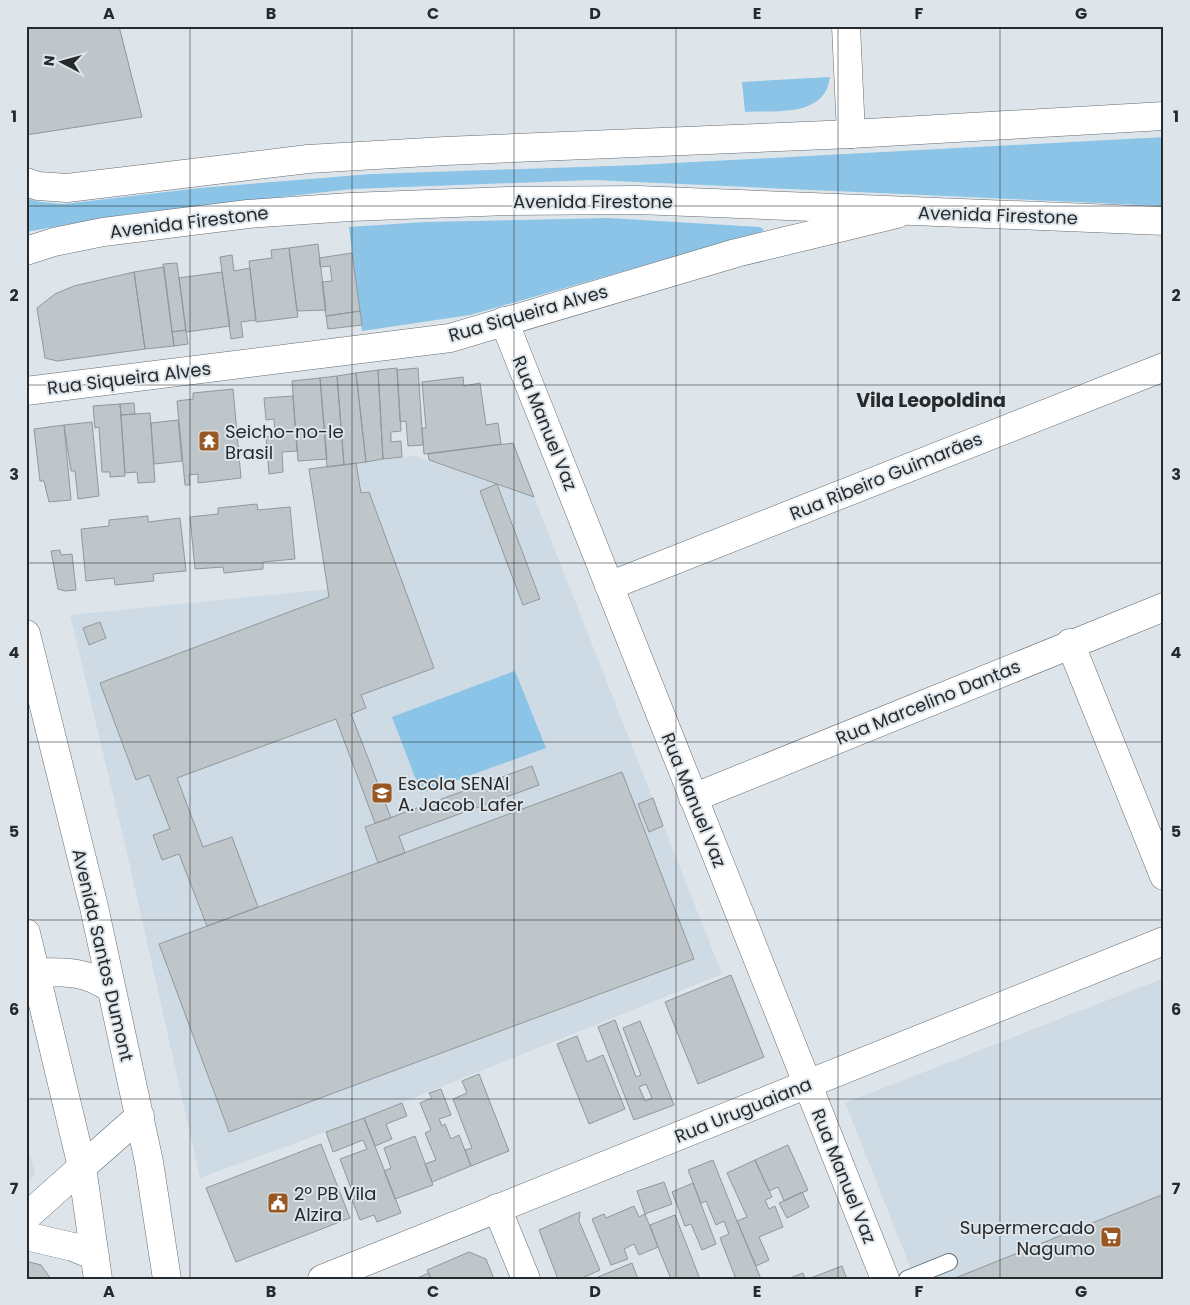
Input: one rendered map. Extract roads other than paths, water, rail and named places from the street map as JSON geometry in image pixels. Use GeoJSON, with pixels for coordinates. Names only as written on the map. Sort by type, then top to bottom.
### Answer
{"type":"FeatureCollection","features":[{"type":"Feature","properties":{"kind":"main road"},"geometry":{"type":"LineString","coordinates":[[846,26],[851,134]]}},
{"type":"Feature","properties":{"kind":"main road"},"geometry":{"type":"LineString","coordinates":[[26,182],[46,187],[66,188],[308,159],[445,151],[851,134],[1164,116]]}},
{"type":"Feature","properties":{"kind":"main road","name":"Avenida Firestone"},"geometry":{"type":"LineString","coordinates":[[26,251],[54,242],[103,232],[248,214],[350,207],[593,199],[1164,221]]}},
{"type":"Feature","properties":{"kind":"main road","name":"Rua Siqueira Alves"},"geometry":{"type":"LineString","coordinates":[[26,391],[450,338],[736,253],[903,212]]}},
{"type":"Feature","properties":{"kind":"main road","name":"Rua Manuel Vaz"},"geometry":{"type":"LineString","coordinates":[[504,321],[884,1279]]}},
{"type":"Feature","properties":{"kind":"main road","name":"Rua Ribeiro Guimarães"},"geometry":{"type":"LineString","coordinates":[[609,586],[1164,366]]}},
{"type":"Feature","properties":{"kind":"main road","name":"Rua Marcelino Dantas"},"geometry":{"type":"LineString","coordinates":[[693,798],[1164,607]]}},
{"type":"Feature","properties":{"kind":"main road","name":"Avenida Santos Dumont"},"geometry":{"type":"LineString","coordinates":[[26,634],[91,893],[110,990],[140,1116],[167,1279]]}},
{"type":"Feature","properties":{"kind":"main road"},"geometry":{"type":"LineString","coordinates":[[1070,644],[1164,876]]}},
{"type":"Feature","properties":{"kind":"main road"},"geometry":{"type":"LineString","coordinates":[[26,933],[31,973],[82,1167],[96,1267]]}},
{"type":"Feature","properties":{"kind":"main road","name":"Rua Uruguaiana"},"geometry":{"type":"LineString","coordinates":[[322,1279],[1164,941]]}},
{"type":"Feature","properties":{"kind":"main road"},"geometry":{"type":"LineString","coordinates":[[31,973],[70,972],[87,975],[99,980],[110,990]]}},
{"type":"Feature","properties":{"kind":"main road"},"geometry":{"type":"LineString","coordinates":[[26,1217],[140,1116]]}},
{"type":"Feature","properties":{"kind":"main road"},"geometry":{"type":"LineString","coordinates":[[497,1208],[526,1279]]}},
{"type":"Feature","properties":{"kind":"main road"},"geometry":{"type":"LineString","coordinates":[[26,1236],[73,1246],[96,1267]]}},
{"type":"Feature","properties":{"kind":"lane"},"geometry":{"type":"LineString","coordinates":[[907,1279],[948,1262]]}},
{"type":"Feature","properties":{"kind":"place","name":"Seicho-no-Ie Brasil"},"geometry":{"type":"Point","coordinates":[209,441]}},
{"type":"Feature","properties":{"kind":"place","name":"Escola SENAI A. Jacob Lafer"},"geometry":{"type":"Point","coordinates":[382,793]}},
{"type":"Feature","properties":{"kind":"place","name":"2º PB Vila Alzira"},"geometry":{"type":"Point","coordinates":[278,1203]}},
{"type":"Feature","properties":{"kind":"place","name":"Supermercado Nagumo"},"geometry":{"type":"Point","coordinates":[1111,1237]}},
{"type":"Feature","properties":{"kind":"district","name":"Vila Leopoldina"},"geometry":{"type":"Point","coordinates":[931,400]}}]}
